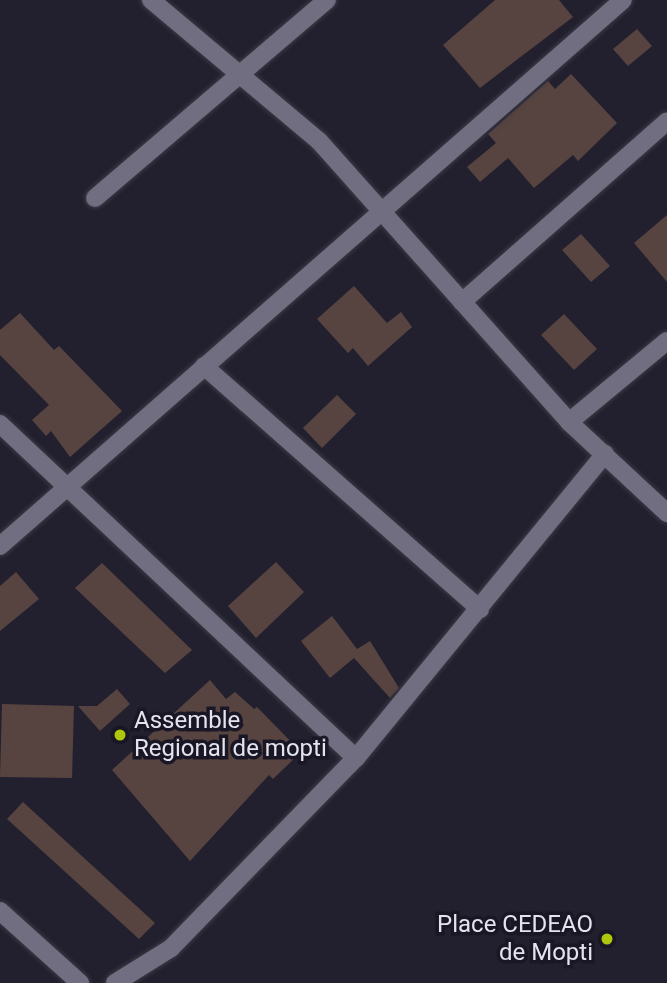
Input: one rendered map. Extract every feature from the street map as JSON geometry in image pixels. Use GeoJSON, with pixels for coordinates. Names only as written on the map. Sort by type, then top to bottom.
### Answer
{"type":"FeatureCollection","features":[{"type":"Feature","properties":{"kind":"street"},"geometry":{"type":"LineString","coordinates":[[151,0],[238,76],[319,141],[569,422],[667,513]]}},
{"type":"Feature","properties":{"kind":"street"},"geometry":{"type":"LineString","coordinates":[[95,198],[327,0]]}},
{"type":"Feature","properties":{"kind":"street"},"geometry":{"type":"LineString","coordinates":[[0,546],[623,0]]}},
{"type":"Feature","properties":{"kind":"street"},"geometry":{"type":"LineString","coordinates":[[462,302],[667,121]]}},
{"type":"Feature","properties":{"kind":"street"},"geometry":{"type":"LineString","coordinates":[[569,422],[667,341]]}},
{"type":"Feature","properties":{"kind":"street"},"geometry":{"type":"LineString","coordinates":[[204,366],[480,609]]}},
{"type":"Feature","properties":{"kind":"street"},"geometry":{"type":"LineString","coordinates":[[0,424],[356,758]]}},
{"type":"Feature","properties":{"kind":"street"},"geometry":{"type":"LineString","coordinates":[[115,983],[171,948],[356,758],[605,454]]}},
{"type":"Feature","properties":{"kind":"street"},"geometry":{"type":"LineString","coordinates":[[0,911],[80,983]]}},
{"type":"Feature","properties":{"kind":"building"},"geometry":{"type":"Polygon","coordinates":[[[495,0],[559,0],[573,17],[480,88],[443,45],[495,0]]]}},
{"type":"Feature","properties":{"kind":"building"},"geometry":{"type":"Polygon","coordinates":[[[637,29],[652,46],[628,66],[613,49],[637,29]]]}},
{"type":"Feature","properties":{"kind":"building"},"geometry":{"type":"Polygon","coordinates":[[[571,74],[617,123],[578,161],[573,155],[534,188],[508,158],[480,182],[467,167],[496,143],[488,134],[548,81],[555,89],[571,74]]]}},
{"type":"Feature","properties":{"kind":"building"},"geometry":{"type":"Polygon","coordinates":[[[667,215],[667,282],[634,243],[667,215]]]}},
{"type":"Feature","properties":{"kind":"building"},"geometry":{"type":"Polygon","coordinates":[[[581,234],[610,266],[591,282],[562,250],[581,234]]]}},
{"type":"Feature","properties":{"kind":"building"},"geometry":{"type":"Polygon","coordinates":[[[354,286],[387,323],[401,312],[412,327],[368,366],[353,348],[348,353],[317,319],[354,286]]]}},
{"type":"Feature","properties":{"kind":"building"},"geometry":{"type":"Polygon","coordinates":[[[20,313],[54,350],[59,346],[122,411],[70,457],[51,431],[46,436],[32,420],[49,405],[0,355],[0,330],[20,313]]]}},
{"type":"Feature","properties":{"kind":"building"},"geometry":{"type":"Polygon","coordinates":[[[564,314],[597,349],[574,370],[541,335],[564,314]]]}},
{"type":"Feature","properties":{"kind":"building"},"geometry":{"type":"Polygon","coordinates":[[[337,395],[356,414],[322,448],[303,428],[337,395]]]}},
{"type":"Feature","properties":{"kind":"building"},"geometry":{"type":"Polygon","coordinates":[[[276,562],[304,592],[256,638],[228,606],[276,562]]]}},
{"type":"Feature","properties":{"kind":"building"},"geometry":{"type":"Polygon","coordinates":[[[102,563],[192,650],[165,673],[75,588],[102,563]]]}},
{"type":"Feature","properties":{"kind":"building"},"geometry":{"type":"Polygon","coordinates":[[[16,572],[39,599],[0,631],[0,586],[16,572]]]}},
{"type":"Feature","properties":{"kind":"building"},"geometry":{"type":"Polygon","coordinates":[[[332,616],[357,649],[370,641],[399,688],[390,698],[354,658],[330,678],[301,641],[332,616]]]}},
{"type":"Feature","properties":{"kind":"building"},"geometry":{"type":"Polygon","coordinates":[[[210,680],[226,699],[235,692],[254,709],[257,707],[301,752],[273,779],[269,775],[190,861],[112,770],[210,680]]]}},
{"type":"Feature","properties":{"kind":"building"},"geometry":{"type":"Polygon","coordinates":[[[117,689],[130,704],[100,731],[78,706],[97,706],[117,689]]]}},
{"type":"Feature","properties":{"kind":"building"},"geometry":{"type":"Polygon","coordinates":[[[2,704],[74,706],[72,778],[0,777],[2,704]]]}},
{"type":"Feature","properties":{"kind":"building"},"geometry":{"type":"Polygon","coordinates":[[[23,802],[155,923],[139,939],[7,819],[23,802]]]}},
{"type":"Feature","properties":{"kind":"place","name":"Assemble Regional de mopti"},"geometry":{"type":"Point","coordinates":[120,735]}},
{"type":"Feature","properties":{"kind":"place","name":"Place CEDEAO de Mopti"},"geometry":{"type":"Point","coordinates":[607,939]}}]}
